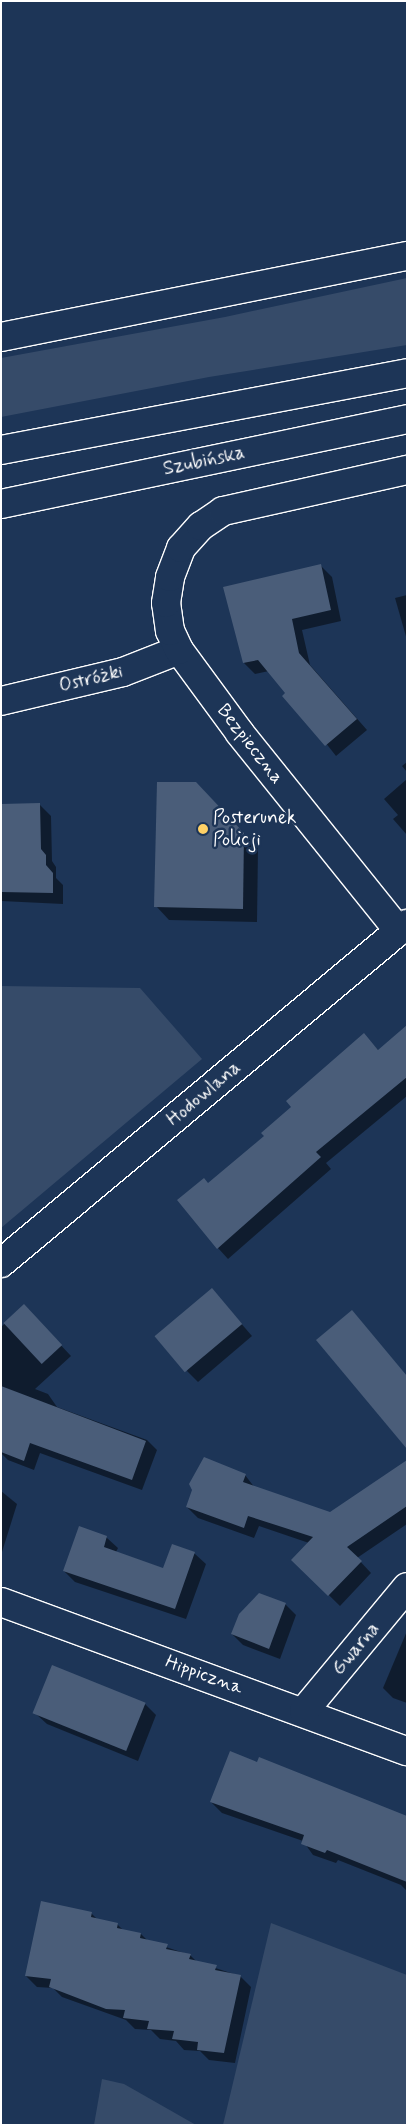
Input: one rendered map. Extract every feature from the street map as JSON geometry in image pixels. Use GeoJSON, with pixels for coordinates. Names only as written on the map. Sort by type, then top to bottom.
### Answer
{"type":"FeatureCollection","features":[{"type":"Feature","properties":{"kind":"street"},"geometry":{"type":"LineString","coordinates":[[1,337],[407,256]]}},
{"type":"Feature","properties":{"kind":"street"},"geometry":{"type":"LineString","coordinates":[[1,450],[407,374]]}},
{"type":"Feature","properties":{"kind":"street","name":"Szubińska"},"geometry":{"type":"LineString","coordinates":[[1,504],[407,419]]}},
{"type":"Feature","properties":{"kind":"street"},"geometry":{"type":"LineString","coordinates":[[179,650],[170,631],[166,603],[170,577],[181,548],[201,526],[223,511],[407,470]]}},
{"type":"Feature","properties":{"kind":"street","name":"Ostróżki"},"geometry":{"type":"LineString","coordinates":[[1,701],[122,672],[179,650]]}},
{"type":"Feature","properties":{"kind":"street","name":"Bezpieczna"},"geometry":{"type":"LineString","coordinates":[[179,650],[240,733],[403,927]]}},
{"type":"Feature","properties":{"kind":"street","name":"Hodowlana"},"geometry":{"type":"LineString","coordinates":[[1,1263],[403,927]]}},
{"type":"Feature","properties":{"kind":"street","name":"Gwarna"},"geometry":{"type":"LineString","coordinates":[[304,1711],[407,1587]]}},
{"type":"Feature","properties":{"kind":"street","name":"Hippiczna"},"geometry":{"type":"LineString","coordinates":[[1,1602],[304,1711],[407,1751]]}},
{"type":"Feature","properties":{"kind":"shaded area"},"geometry":{"type":"Polygon","coordinates":[[[407,278],[407,345],[209,377],[1,417],[1,358],[225,317],[407,278]]]}},
{"type":"Feature","properties":{"kind":"shaded area"},"geometry":{"type":"Polygon","coordinates":[[[1,986],[140,988],[202,1059],[1,1228],[1,986]]]}},
{"type":"Feature","properties":{"kind":"shaded area"},"geometry":{"type":"Polygon","coordinates":[[[271,1923],[407,1975],[407,2125],[223,2125],[271,1923]]]}},
{"type":"Feature","properties":{"kind":"shaded area"},"geometry":{"type":"Polygon","coordinates":[[[102,2079],[124,2084],[196,2125],[94,2125],[102,2079]]]}},
{"type":"Feature","properties":{"kind":"building"},"geometry":{"type":"Polygon","coordinates":[[[321,564],[331,610],[292,619],[299,653],[357,719],[325,746],[282,696],[285,693],[258,660],[243,663],[223,587],[321,564]]]}},
{"type":"Feature","properties":{"kind":"building"},"geometry":{"type":"Polygon","coordinates":[[[157,782],[196,782],[244,833],[243,909],[154,907],[157,782]]]}},
{"type":"Feature","properties":{"kind":"building"},"geometry":{"type":"Polygon","coordinates":[[[40,803],[41,849],[46,855],[46,865],[53,873],[53,893],[1,892],[1,804],[40,803]]]}},
{"type":"Feature","properties":{"kind":"building"},"geometry":{"type":"Polygon","coordinates":[[[407,1025],[407,1077],[316,1152],[321,1157],[217,1249],[177,1200],[204,1178],[208,1183],[264,1136],[261,1133],[291,1107],[286,1101],[364,1033],[378,1050],[407,1025]]]}},
{"type":"Feature","properties":{"kind":"building"},"geometry":{"type":"Polygon","coordinates":[[[212,1288],[242,1324],[185,1372],[155,1336],[212,1288]]]}},
{"type":"Feature","properties":{"kind":"building"},"geometry":{"type":"Polygon","coordinates":[[[24,1304],[62,1345],[42,1364],[4,1323],[24,1304]]]}},
{"type":"Feature","properties":{"kind":"building"},"geometry":{"type":"Polygon","coordinates":[[[352,1310],[407,1376],[407,1449],[316,1340],[352,1310]]]}},
{"type":"Feature","properties":{"kind":"building"},"geometry":{"type":"Polygon","coordinates":[[[1,1386],[146,1441],[132,1480],[30,1443],[24,1461],[1,1452],[1,1386]]]}},
{"type":"Feature","properties":{"kind":"building"},"geometry":{"type":"Polygon","coordinates":[[[204,1457],[246,1474],[243,1482],[330,1512],[407,1460],[407,1506],[347,1547],[362,1561],[328,1596],[291,1560],[313,1537],[248,1516],[244,1528],[186,1507],[192,1490],[189,1484],[204,1457]]]}},
{"type":"Feature","properties":{"kind":"building"},"geometry":{"type":"Polygon","coordinates":[[[79,1526],[107,1536],[104,1547],[163,1568],[172,1544],[195,1552],[175,1609],[63,1571],[79,1526]]]}},
{"type":"Feature","properties":{"kind":"building"},"geometry":{"type":"Polygon","coordinates":[[[259,1593],[286,1603],[269,1649],[231,1634],[239,1614],[259,1593]]]}},
{"type":"Feature","properties":{"kind":"building"},"geometry":{"type":"Polygon","coordinates":[[[52,1665],[146,1703],[126,1751],[33,1713],[52,1665]]]}},
{"type":"Feature","properties":{"kind":"building"},"geometry":{"type":"Polygon","coordinates":[[[230,1751],[257,1762],[259,1757],[407,1816],[407,1882],[327,1850],[325,1853],[301,1844],[304,1835],[210,1802],[230,1751]]]}},
{"type":"Feature","properties":{"kind":"building"},"geometry":{"type":"Polygon","coordinates":[[[41,1901],[92,1912],[91,1917],[118,1923],[117,1928],[141,1933],[140,1938],[168,1944],[166,1949],[191,1954],[189,1959],[217,1965],[215,1970],[241,1975],[224,2053],[197,2050],[198,2042],[172,2039],[174,2031],[147,2029],[149,2021],[123,2018],[125,2010],[106,2009],[49,1987],[51,1979],[25,1976],[41,1901]]]}},
{"type":"Feature","properties":{"kind":"place","name":"Posterunek Policji"},"geometry":{"type":"Point","coordinates":[203,829]}}]}
